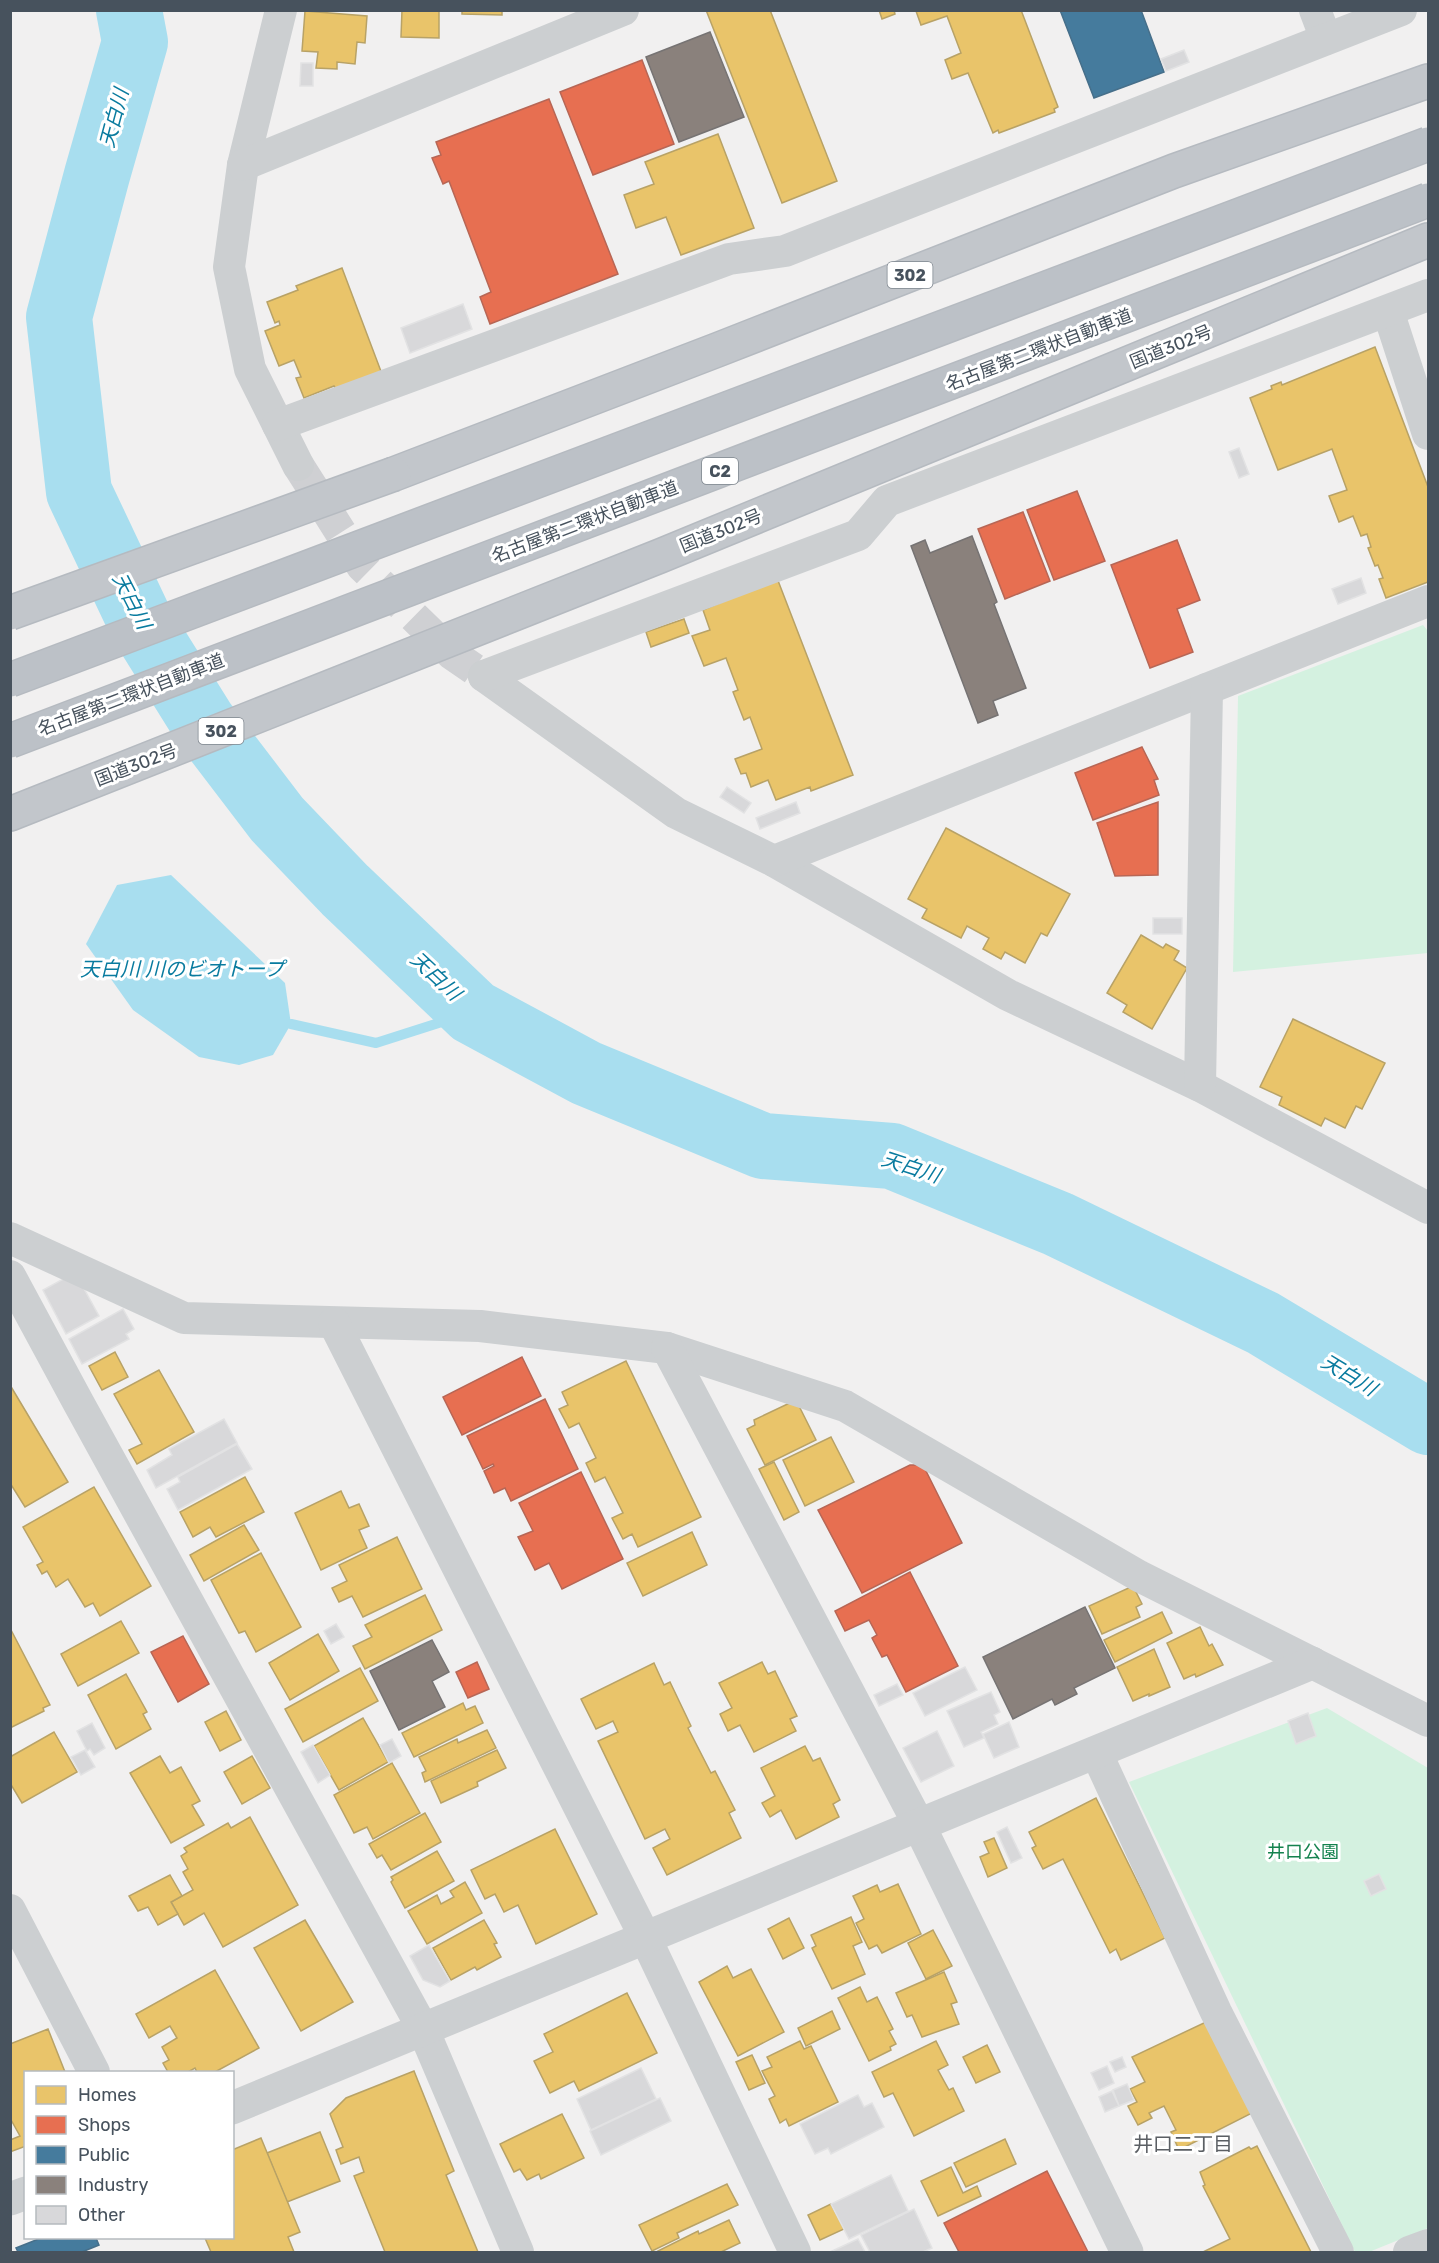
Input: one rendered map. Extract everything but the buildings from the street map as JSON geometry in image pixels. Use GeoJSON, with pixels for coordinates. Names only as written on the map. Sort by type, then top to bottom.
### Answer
{"type":"FeatureCollection","features":[{"type":"Feature","properties":{"kind":"highway","name":"302"},"geometry":{"type":"LineString","coordinates":[[10,613],[394,474],[1174,171],[1428,81]]}},
{"type":"Feature","properties":{"kind":"highway"},"geometry":{"type":"LineString","coordinates":[[10,680],[1428,144]]}},
{"type":"Feature","properties":{"kind":"highway","name":"名古屋第二環状自動車道"},"geometry":{"type":"LineString","coordinates":[[10,741],[1428,200]]}},
{"type":"Feature","properties":{"kind":"highway","name":"国道302号"},"geometry":{"type":"LineString","coordinates":[[10,814],[660,556],[1428,240]]}},
{"type":"Feature","properties":{"kind":"street"},"geometry":{"type":"LineString","coordinates":[[281,10],[243,165],[229,267],[250,369],[298,465]]}},
{"type":"Feature","properties":{"kind":"street"},"geometry":{"type":"LineString","coordinates":[[243,165],[623,10]]}},
{"type":"Feature","properties":{"kind":"street"},"geometry":{"type":"LineString","coordinates":[[1315,10],[1326,39]]}},
{"type":"Feature","properties":{"kind":"street"},"geometry":{"type":"LineString","coordinates":[[278,425],[729,259],[785,251],[1401,10]]}},
{"type":"Feature","properties":{"kind":"street"},"geometry":{"type":"LineString","coordinates":[[1428,296],[887,501],[858,535],[484,676],[676,813],[774,861],[1008,995],[1200,1086],[1428,1208]]}},
{"type":"Feature","properties":{"kind":"street"},"geometry":{"type":"LineString","coordinates":[[1388,311],[1428,434]]}},
{"type":"Feature","properties":{"kind":"street"},"geometry":{"type":"LineString","coordinates":[[774,861],[1428,601]]}},
{"type":"Feature","properties":{"kind":"street"},"geometry":{"type":"LineString","coordinates":[[1200,1086],[1207,689]]}},
{"type":"Feature","properties":{"kind":"street"},"geometry":{"type":"LineString","coordinates":[[10,1238],[184,1318],[480,1326],[667,1348],[845,1406],[1139,1576],[1428,1721]]}},
{"type":"Feature","properties":{"kind":"street"},"geometry":{"type":"LineString","coordinates":[[10,1276],[423,2029],[518,2253]]}},
{"type":"Feature","properties":{"kind":"street"},"geometry":{"type":"LineString","coordinates":[[334,1323],[645,1937],[795,2253]]}},
{"type":"Feature","properties":{"kind":"street"},"geometry":{"type":"LineString","coordinates":[[667,1348],[919,1825],[1127,2253]]}},
{"type":"Feature","properties":{"kind":"street"},"geometry":{"type":"LineString","coordinates":[[234,2107],[1312,1663]]}},
{"type":"Feature","properties":{"kind":"street"},"geometry":{"type":"LineString","coordinates":[[1096,1752],[1216,2012],[1338,2253]]}},
{"type":"Feature","properties":{"kind":"street"},"geometry":{"type":"LineString","coordinates":[[10,1910],[93,2071]]}},
{"type":"Feature","properties":{"kind":"street"},"geometry":{"type":"LineString","coordinates":[[1409,2253],[1428,2245]]}},
{"type":"Feature","properties":{"kind":"green space"},"geometry":{"type":"Polygon","coordinates":[[[1423,625],[1428,631],[1428,953],[1233,972],[1238,696],[1423,625]]]}},
{"type":"Feature","properties":{"kind":"green space","name":"井口公園"},"geometry":{"type":"Polygon","coordinates":[[[1327,1708],[1428,1768],[1428,2228],[1369,2252],[1355,2252],[1129,1782],[1327,1708]]]}},
{"type":"Feature","properties":{"kind":"water","name":"天白川 川のビオトープ"},"geometry":{"type":"Polygon","coordinates":[[[171,875],[285,983],[291,1024],[273,1055],[239,1065],[199,1057],[133,1010],[86,944],[117,885],[171,875]]]}},
{"type":"Feature","properties":{"kind":"waterway","name":"天白川"},"geometry":{"type":"LineString","coordinates":[[129,10],[135,42],[59,317],[79,492],[140,621],[203,722],[277,819],[345,890],[473,1012],[586,1073],[763,1146],[892,1156],[1058,1224],[1263,1323],[1428,1422]]}},
{"type":"Feature","properties":{"kind":"waterway"},"geometry":{"type":"LineString","coordinates":[[291,1024],[376,1043],[473,1012]]}},
{"type":"Feature","properties":{"kind":"tunnel"},"geometry":{"type":"LineString","coordinates":[[298,465],[362,566],[452,654],[484,676]]}},
{"type":"Feature","properties":{"kind":"district","name":"井口二丁目"},"geometry":{"type":"Point","coordinates":[1183,2144]}}]}
